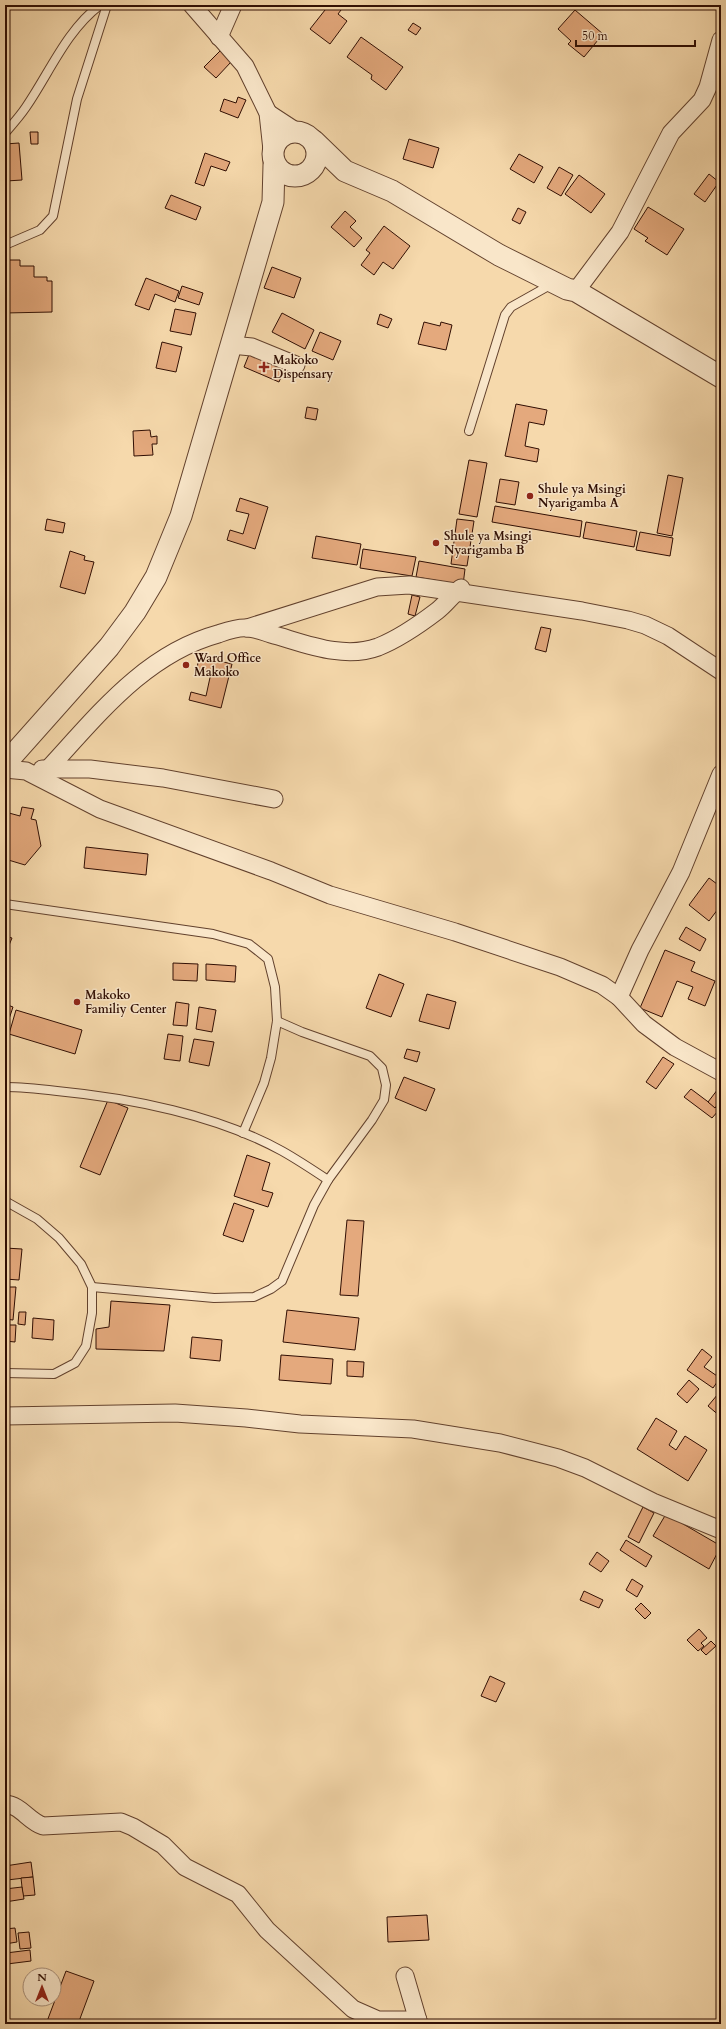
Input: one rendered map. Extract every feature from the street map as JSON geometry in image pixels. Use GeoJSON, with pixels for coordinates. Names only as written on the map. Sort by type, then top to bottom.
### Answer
{"type":"FeatureCollection","features":[{"type":"Feature","properties":{"kind":"street"},"geometry":{"type":"LineString","coordinates":[[5,764],[109,647],[135,612],[156,577],[181,516],[273,202],[273,157],[268,113],[245,66],[192,5]]}},
{"type":"Feature","properties":{"kind":"street"},"geometry":{"type":"LineString","coordinates":[[219,37],[233,5]]}},
{"type":"Feature","properties":{"kind":"street"},"geometry":{"type":"LineString","coordinates":[[576,291],[620,232],[671,133],[698,106],[716,77],[721,40]]}},
{"type":"Feature","properties":{"kind":"street"},"geometry":{"type":"LineString","coordinates":[[268,113],[294,130],[305,133],[345,170],[392,191],[499,256],[555,283],[576,291],[721,377]]}},
{"type":"Feature","properties":{"kind":"street"},"geometry":{"type":"LineString","coordinates":[[294,130],[279,136],[273,157],[283,174],[345,170]]}},
{"type":"Feature","properties":{"kind":"street"},"geometry":{"type":"LineString","coordinates":[[273,202],[304,173],[317,156],[314,141]]}},
{"type":"Feature","properties":{"kind":"street"},"geometry":{"type":"LineString","coordinates":[[231,345],[252,347],[296,365]]}},
{"type":"Feature","properties":{"kind":"street"},"geometry":{"type":"LineString","coordinates":[[49,768],[96,715],[123,688],[145,672],[200,639],[231,630],[247,628],[377,587],[409,585],[462,588],[628,620],[668,636],[721,671]]}},
{"type":"Feature","properties":{"kind":"street"},"geometry":{"type":"LineString","coordinates":[[247,628],[337,651],[358,651],[377,647],[408,630],[439,610],[462,588]]}},
{"type":"Feature","properties":{"kind":"street"},"geometry":{"type":"LineString","coordinates":[[5,769],[26,771],[49,768],[90,769],[163,778],[274,799]]}},
{"type":"Feature","properties":{"kind":"street"},"geometry":{"type":"LineString","coordinates":[[26,771],[100,808],[271,871],[330,895],[455,932],[560,966],[602,985],[619,997],[644,1024],[675,1047],[721,1072]]}},
{"type":"Feature","properties":{"kind":"street"},"geometry":{"type":"LineString","coordinates":[[619,997],[640,950],[682,872],[721,774]]}},
{"type":"Feature","properties":{"kind":"street"},"geometry":{"type":"LineString","coordinates":[[5,1416],[175,1413],[246,1418],[300,1424],[413,1429],[500,1443],[558,1458],[585,1468],[653,1502],[721,1530]]}},
{"type":"Feature","properties":{"kind":"street"},"geometry":{"type":"LineString","coordinates":[[5,1804],[13,1804],[34,1823],[43,1826],[121,1822],[133,1827],[163,1845],[185,1867],[238,1894],[267,1930],[353,2009],[378,2020],[418,2022],[405,1976]]}},
{"type":"Feature","properties":{"kind":"lane"},"geometry":{"type":"LineString","coordinates":[[5,133],[26,107],[74,30],[100,5]]}},
{"type":"Feature","properties":{"kind":"lane"},"geometry":{"type":"LineString","coordinates":[[5,245],[40,230],[53,216],[77,99],[107,5]]}},
{"type":"Feature","properties":{"kind":"lane"},"geometry":{"type":"LineString","coordinates":[[469,431],[505,315],[510,307],[555,283]]}},
{"type":"Feature","properties":{"kind":"lane"},"geometry":{"type":"LineString","coordinates":[[5,904],[213,934],[249,944],[268,959],[275,987],[277,1021],[271,1058],[264,1083],[243,1133]]}},
{"type":"Feature","properties":{"kind":"lane"},"geometry":{"type":"LineString","coordinates":[[92,1287],[214,1298],[254,1297],[271,1289],[282,1281],[300,1237],[328,1180],[372,1120],[384,1100],[386,1085],[382,1068],[370,1056],[302,1032],[277,1021]]}},
{"type":"Feature","properties":{"kind":"lane"},"geometry":{"type":"LineString","coordinates":[[5,1087],[92,1094],[162,1108],[243,1133],[281,1150],[328,1180]]}},
{"type":"Feature","properties":{"kind":"lane"},"geometry":{"type":"LineString","coordinates":[[5,1201],[37,1219],[59,1238],[81,1264],[92,1287],[92,1313],[86,1346],[75,1363],[54,1374],[5,1373]]}},
{"type":"Feature","properties":{"kind":"building"},"geometry":{"type":"Polygon","coordinates":[[[329,5],[344,6],[338,14],[347,21],[330,44],[310,29],[329,5]]]}},
{"type":"Feature","properties":{"kind":"building"},"geometry":{"type":"Polygon","coordinates":[[[575,10],[603,34],[584,57],[568,44],[571,41],[558,29],[575,10]]]}},
{"type":"Feature","properties":{"kind":"building"},"geometry":{"type":"Polygon","coordinates":[[[413,23],[421,28],[416,35],[408,30],[413,23]]]}},
{"type":"Feature","properties":{"kind":"building"},"geometry":{"type":"Polygon","coordinates":[[[361,37],[403,67],[386,90],[371,79],[372,75],[347,57],[361,37]]]}},
{"type":"Feature","properties":{"kind":"building"},"geometry":{"type":"Polygon","coordinates":[[[220,51],[231,62],[216,78],[204,67],[220,51]]]}},
{"type":"Feature","properties":{"kind":"building"},"geometry":{"type":"Polygon","coordinates":[[[238,97],[246,100],[238,118],[220,111],[224,99],[236,103],[238,97]]]}},
{"type":"Feature","properties":{"kind":"building"},"geometry":{"type":"Polygon","coordinates":[[[30,132],[38,132],[38,144],[31,144],[30,132]]]}},
{"type":"Feature","properties":{"kind":"building"},"geometry":{"type":"Polygon","coordinates":[[[409,139],[439,148],[433,168],[403,159],[409,139]]]}},
{"type":"Feature","properties":{"kind":"building"},"geometry":{"type":"Polygon","coordinates":[[[19,143],[22,180],[6,181],[5,144],[19,143]]]}},
{"type":"Feature","properties":{"kind":"building"},"geometry":{"type":"Polygon","coordinates":[[[205,153],[230,162],[226,171],[211,166],[204,186],[195,183],[205,153]]]}},
{"type":"Feature","properties":{"kind":"building"},"geometry":{"type":"Polygon","coordinates":[[[519,154],[543,167],[534,183],[510,169],[519,154]]]}},
{"type":"Feature","properties":{"kind":"building"},"geometry":{"type":"Polygon","coordinates":[[[559,167],[573,175],[561,196],[547,188],[559,167]]]}},
{"type":"Feature","properties":{"kind":"building"},"geometry":{"type":"Polygon","coordinates":[[[709,174],[719,182],[705,202],[694,194],[709,174]]]}},
{"type":"Feature","properties":{"kind":"building"},"geometry":{"type":"Polygon","coordinates":[[[579,175],[605,194],[591,213],[565,194],[579,175]]]}},
{"type":"Feature","properties":{"kind":"building"},"geometry":{"type":"Polygon","coordinates":[[[171,195],[201,207],[196,220],[165,208],[171,195]]]}},
{"type":"Feature","properties":{"kind":"building"},"geometry":{"type":"Polygon","coordinates":[[[648,207],[684,229],[667,255],[645,241],[648,238],[634,229],[648,207]]]}},
{"type":"Feature","properties":{"kind":"building"},"geometry":{"type":"Polygon","coordinates":[[[518,208],[526,212],[520,224],[512,220],[518,208]]]}},
{"type":"Feature","properties":{"kind":"building"},"geometry":{"type":"Polygon","coordinates":[[[345,211],[356,221],[350,227],[362,238],[354,247],[331,227],[345,211]]]}},
{"type":"Feature","properties":{"kind":"building"},"geometry":{"type":"Polygon","coordinates":[[[384,226],[410,246],[393,269],[383,262],[374,275],[361,265],[370,253],[366,250],[384,226]]]}},
{"type":"Feature","properties":{"kind":"building"},"geometry":{"type":"Polygon","coordinates":[[[5,260],[20,260],[20,266],[34,266],[34,277],[47,277],[47,281],[52,281],[52,312],[5,313],[5,260]]]}},
{"type":"Feature","properties":{"kind":"building"},"geometry":{"type":"Polygon","coordinates":[[[272,267],[301,278],[294,298],[264,288],[272,267]]]}},
{"type":"Feature","properties":{"kind":"building"},"geometry":{"type":"Polygon","coordinates":[[[146,278],[179,291],[175,302],[155,294],[149,310],[135,305],[146,278]]]}},
{"type":"Feature","properties":{"kind":"building"},"geometry":{"type":"Polygon","coordinates":[[[182,286],[203,293],[199,305],[178,298],[182,286]]]}},
{"type":"Feature","properties":{"kind":"building"},"geometry":{"type":"Polygon","coordinates":[[[175,309],[196,313],[191,335],[170,331],[175,309]]]}},
{"type":"Feature","properties":{"kind":"building"},"geometry":{"type":"Polygon","coordinates":[[[282,313],[314,330],[305,349],[272,332],[282,313]]]}},
{"type":"Feature","properties":{"kind":"building"},"geometry":{"type":"Polygon","coordinates":[[[380,314],[392,319],[388,328],[377,324],[380,314]]]}},
{"type":"Feature","properties":{"kind":"building"},"geometry":{"type":"Polygon","coordinates":[[[424,322],[440,326],[441,322],[452,325],[446,350],[418,344],[424,322]]]}},
{"type":"Feature","properties":{"kind":"building"},"geometry":{"type":"Polygon","coordinates":[[[320,332],[341,341],[333,360],[312,351],[320,332]]]}},
{"type":"Feature","properties":{"kind":"building"},"geometry":{"type":"Polygon","coordinates":[[[162,342],[182,347],[176,372],[156,368],[162,342]]]}},
{"type":"Feature","properties":{"kind":"building","name":"Makoko Dispensary"},"geometry":{"type":"Polygon","coordinates":[[[250,352],[285,367],[279,382],[244,367],[250,352]]]}},
{"type":"Feature","properties":{"kind":"building"},"geometry":{"type":"Polygon","coordinates":[[[516,404],[547,410],[544,425],[529,422],[525,446],[539,449],[537,462],[505,456],[516,404]]]}},
{"type":"Feature","properties":{"kind":"building"},"geometry":{"type":"Polygon","coordinates":[[[307,407],[318,409],[316,420],[305,418],[307,407]]]}},
{"type":"Feature","properties":{"kind":"building"},"geometry":{"type":"Polygon","coordinates":[[[150,430],[151,437],[157,436],[157,444],[152,444],[153,455],[134,456],[133,431],[150,430]]]}},
{"type":"Feature","properties":{"kind":"building"},"geometry":{"type":"Polygon","coordinates":[[[469,460],[487,463],[477,517],[459,514],[469,460]]]}},
{"type":"Feature","properties":{"kind":"building"},"geometry":{"type":"Polygon","coordinates":[[[668,475],[683,478],[672,536],[657,533],[668,475]]]}},
{"type":"Feature","properties":{"kind":"building"},"geometry":{"type":"Polygon","coordinates":[[[500,479],[519,482],[515,505],[496,502],[500,479]]]}},
{"type":"Feature","properties":{"kind":"building"},"geometry":{"type":"Polygon","coordinates":[[[240,498],[268,507],[255,549],[227,540],[230,530],[243,534],[249,514],[236,511],[240,498]]]}},
{"type":"Feature","properties":{"kind":"building"},"geometry":{"type":"Polygon","coordinates":[[[495,506],[582,521],[580,537],[492,522],[495,506]]]}},
{"type":"Feature","properties":{"kind":"building"},"geometry":{"type":"Polygon","coordinates":[[[47,519],[65,523],[63,533],[45,530],[47,519]]]}},
{"type":"Feature","properties":{"kind":"building"},"geometry":{"type":"Polygon","coordinates":[[[457,519],[474,521],[467,566],[451,564],[457,519]]]}},
{"type":"Feature","properties":{"kind":"building"},"geometry":{"type":"Polygon","coordinates":[[[586,522],[637,531],[634,547],[583,538],[586,522]]]}},
{"type":"Feature","properties":{"kind":"building"},"geometry":{"type":"Polygon","coordinates":[[[640,532],[673,538],[670,556],[636,550],[640,532]]]}},
{"type":"Feature","properties":{"kind":"building"},"geometry":{"type":"Polygon","coordinates":[[[316,536],[361,544],[357,565],[312,558],[316,536]]]}},
{"type":"Feature","properties":{"kind":"building"},"geometry":{"type":"Polygon","coordinates":[[[363,549],[416,557],[412,576],[360,568],[363,549]]]}},
{"type":"Feature","properties":{"kind":"building"},"geometry":{"type":"Polygon","coordinates":[[[70,551],[85,556],[84,560],[94,562],[85,594],[60,587],[70,551]]]}},
{"type":"Feature","properties":{"kind":"building"},"geometry":{"type":"Polygon","coordinates":[[[419,561],[465,569],[463,585],[416,577],[419,561]]]}},
{"type":"Feature","properties":{"kind":"building"},"geometry":{"type":"Polygon","coordinates":[[[412,595],[420,597],[415,616],[408,614],[412,595]]]}},
{"type":"Feature","properties":{"kind":"building"},"geometry":{"type":"Polygon","coordinates":[[[541,627],[551,629],[546,652],[535,649],[541,627]]]}},
{"type":"Feature","properties":{"kind":"building"},"geometry":{"type":"Polygon","coordinates":[[[199,656],[232,664],[221,708],[189,700],[191,692],[206,696],[211,673],[197,669],[199,656]]]}},
{"type":"Feature","properties":{"kind":"building"},"geometry":{"type":"Polygon","coordinates":[[[22,807],[34,809],[31,819],[36,820],[41,846],[25,865],[5,859],[5,817],[9,813],[20,816],[22,807]]]}},
{"type":"Feature","properties":{"kind":"building"},"geometry":{"type":"Polygon","coordinates":[[[86,847],[148,854],[146,875],[84,868],[86,847]]]}},
{"type":"Feature","properties":{"kind":"building"},"geometry":{"type":"Polygon","coordinates":[[[709,878],[721,887],[721,905],[709,921],[689,905],[709,878]]]}},
{"type":"Feature","properties":{"kind":"building"},"geometry":{"type":"Polygon","coordinates":[[[686,927],[706,939],[700,951],[679,939],[686,927]]]}},
{"type":"Feature","properties":{"kind":"building"},"geometry":{"type":"Polygon","coordinates":[[[5,936],[12,938],[5,955],[5,936]]]}},
{"type":"Feature","properties":{"kind":"building"},"geometry":{"type":"Polygon","coordinates":[[[665,950],[695,962],[691,971],[715,981],[705,1006],[688,999],[693,987],[677,981],[662,1017],[640,1008],[665,950]]]}},
{"type":"Feature","properties":{"kind":"building"},"geometry":{"type":"Polygon","coordinates":[[[173,963],[198,964],[197,981],[173,980],[173,963]]]}},
{"type":"Feature","properties":{"kind":"building"},"geometry":{"type":"Polygon","coordinates":[[[206,964],[236,966],[235,982],[206,980],[206,964]]]}},
{"type":"Feature","properties":{"kind":"building"},"geometry":{"type":"Polygon","coordinates":[[[379,974],[404,984],[391,1017],[366,1008],[379,974]]]}},
{"type":"Feature","properties":{"kind":"building"},"geometry":{"type":"Polygon","coordinates":[[[427,994],[456,1002],[449,1029],[419,1021],[427,994]]]}},
{"type":"Feature","properties":{"kind":"building"},"geometry":{"type":"Polygon","coordinates":[[[176,1002],[189,1004],[187,1026],[173,1025],[176,1002]]]}},
{"type":"Feature","properties":{"kind":"building"},"geometry":{"type":"Polygon","coordinates":[[[5,1004],[13,1007],[5,1031],[5,1004]]]}},
{"type":"Feature","properties":{"kind":"building"},"geometry":{"type":"Polygon","coordinates":[[[199,1007],[216,1010],[212,1032],[196,1029],[199,1007]]]}},
{"type":"Feature","properties":{"kind":"building"},"geometry":{"type":"Polygon","coordinates":[[[16,1010],[82,1030],[75,1054],[9,1034],[16,1010]]]}},
{"type":"Feature","properties":{"kind":"building"},"geometry":{"type":"Polygon","coordinates":[[[168,1034],[183,1036],[180,1061],[164,1059],[168,1034]]]}},
{"type":"Feature","properties":{"kind":"building"},"geometry":{"type":"Polygon","coordinates":[[[194,1039],[214,1042],[209,1066],[189,1062],[194,1039]]]}},
{"type":"Feature","properties":{"kind":"building"},"geometry":{"type":"Polygon","coordinates":[[[407,1049],[420,1052],[417,1062],[404,1058],[407,1049]]]}},
{"type":"Feature","properties":{"kind":"building"},"geometry":{"type":"Polygon","coordinates":[[[663,1057],[674,1064],[656,1089],[646,1082],[663,1057]]]}},
{"type":"Feature","properties":{"kind":"building"},"geometry":{"type":"Polygon","coordinates":[[[404,1077],[435,1089],[426,1111],[395,1098],[404,1077]]]}},
{"type":"Feature","properties":{"kind":"building"},"geometry":{"type":"Polygon","coordinates":[[[691,1089],[719,1110],[712,1118],[684,1097],[691,1089]]]}},
{"type":"Feature","properties":{"kind":"building"},"geometry":{"type":"Polygon","coordinates":[[[718,1089],[721,1091],[721,1100],[715,1108],[708,1102],[718,1089]]]}},
{"type":"Feature","properties":{"kind":"building"},"geometry":{"type":"Polygon","coordinates":[[[108,1100],[128,1108],[100,1175],[80,1167],[108,1100]]]}},
{"type":"Feature","properties":{"kind":"building"},"geometry":{"type":"Polygon","coordinates":[[[247,1155],[270,1163],[262,1190],[273,1193],[268,1207],[234,1196],[247,1155]]]}},
{"type":"Feature","properties":{"kind":"building"},"geometry":{"type":"Polygon","coordinates":[[[234,1203],[254,1210],[243,1242],[223,1235],[234,1203]]]}},
{"type":"Feature","properties":{"kind":"building"},"geometry":{"type":"Polygon","coordinates":[[[347,1220],[364,1221],[358,1296],[340,1295],[347,1220]]]}},
{"type":"Feature","properties":{"kind":"building"},"geometry":{"type":"Polygon","coordinates":[[[5,1248],[22,1249],[19,1280],[5,1279],[5,1248]]]}},
{"type":"Feature","properties":{"kind":"building"},"geometry":{"type":"Polygon","coordinates":[[[5,1287],[16,1287],[13,1320],[5,1319],[5,1287]]]}},
{"type":"Feature","properties":{"kind":"building"},"geometry":{"type":"Polygon","coordinates":[[[111,1301],[170,1305],[164,1351],[96,1349],[96,1329],[109,1327],[111,1301]]]}},
{"type":"Feature","properties":{"kind":"building"},"geometry":{"type":"Polygon","coordinates":[[[287,1310],[359,1318],[355,1350],[283,1342],[287,1310]]]}},
{"type":"Feature","properties":{"kind":"building"},"geometry":{"type":"Polygon","coordinates":[[[19,1312],[26,1312],[25,1325],[18,1324],[19,1312]]]}},
{"type":"Feature","properties":{"kind":"building"},"geometry":{"type":"Polygon","coordinates":[[[33,1318],[54,1320],[53,1340],[32,1338],[33,1318]]]}},
{"type":"Feature","properties":{"kind":"building"},"geometry":{"type":"Polygon","coordinates":[[[5,1325],[16,1325],[15,1342],[5,1341],[5,1325]]]}},
{"type":"Feature","properties":{"kind":"building"},"geometry":{"type":"Polygon","coordinates":[[[192,1337],[222,1340],[220,1361],[190,1358],[192,1337]]]}},
{"type":"Feature","properties":{"kind":"building"},"geometry":{"type":"Polygon","coordinates":[[[702,1349],[712,1357],[704,1367],[720,1378],[713,1388],[687,1370],[702,1349]]]}},
{"type":"Feature","properties":{"kind":"building"},"geometry":{"type":"Polygon","coordinates":[[[281,1355],[333,1359],[331,1384],[279,1380],[281,1355]]]}},
{"type":"Feature","properties":{"kind":"building"},"geometry":{"type":"Polygon","coordinates":[[[347,1361],[364,1362],[363,1377],[347,1376],[347,1361]]]}},
{"type":"Feature","properties":{"kind":"building"},"geometry":{"type":"Polygon","coordinates":[[[689,1380],[699,1389],[687,1403],[677,1394],[689,1380]]]}},
{"type":"Feature","properties":{"kind":"building"},"geometry":{"type":"Polygon","coordinates":[[[718,1394],[721,1397],[721,1417],[708,1406],[718,1394]]]}},
{"type":"Feature","properties":{"kind":"building"},"geometry":{"type":"Polygon","coordinates":[[[656,1418],[677,1431],[669,1445],[676,1450],[685,1436],[707,1450],[688,1481],[637,1449],[656,1418]]]}},
{"type":"Feature","properties":{"kind":"building"},"geometry":{"type":"Polygon","coordinates":[[[643,1507],[654,1513],[639,1543],[628,1537],[643,1507]]]}},
{"type":"Feature","properties":{"kind":"building"},"geometry":{"type":"Polygon","coordinates":[[[666,1514],[721,1546],[709,1569],[653,1536],[666,1514]]]}},
{"type":"Feature","properties":{"kind":"building"},"geometry":{"type":"Polygon","coordinates":[[[626,1540],[652,1556],[646,1567],[620,1550],[626,1540]]]}},
{"type":"Feature","properties":{"kind":"building"},"geometry":{"type":"Polygon","coordinates":[[[597,1552],[609,1561],[601,1572],[589,1564],[597,1552]]]}},
{"type":"Feature","properties":{"kind":"building"},"geometry":{"type":"Polygon","coordinates":[[[632,1579],[643,1586],[637,1597],[626,1590],[632,1579]]]}},
{"type":"Feature","properties":{"kind":"building"},"geometry":{"type":"Polygon","coordinates":[[[584,1591],[603,1600],[599,1608],[580,1600],[584,1591]]]}},
{"type":"Feature","properties":{"kind":"building"},"geometry":{"type":"Polygon","coordinates":[[[641,1603],[651,1613],[645,1619],[635,1609],[641,1603]]]}},
{"type":"Feature","properties":{"kind":"building"},"geometry":{"type":"Polygon","coordinates":[[[699,1629],[707,1638],[701,1643],[704,1646],[698,1651],[687,1640],[699,1629]]]}},
{"type":"Feature","properties":{"kind":"building"},"geometry":{"type":"Polygon","coordinates":[[[711,1641],[716,1646],[706,1655],[701,1650],[711,1641]]]}},
{"type":"Feature","properties":{"kind":"building"},"geometry":{"type":"Polygon","coordinates":[[[490,1676],[505,1683],[496,1702],[481,1696],[490,1676]]]}},
{"type":"Feature","properties":{"kind":"building"},"geometry":{"type":"Polygon","coordinates":[[[31,1862],[33,1877],[7,1880],[5,1866],[31,1862]]]}},
{"type":"Feature","properties":{"kind":"building"},"geometry":{"type":"Polygon","coordinates":[[[33,1877],[35,1895],[23,1896],[21,1878],[33,1877]]]}},
{"type":"Feature","properties":{"kind":"building"},"geometry":{"type":"Polygon","coordinates":[[[22,1887],[24,1899],[5,1902],[5,1889],[22,1887]]]}},
{"type":"Feature","properties":{"kind":"building"},"geometry":{"type":"Polygon","coordinates":[[[427,1915],[429,1940],[388,1942],[387,1917],[427,1915]]]}},
{"type":"Feature","properties":{"kind":"building"},"geometry":{"type":"Polygon","coordinates":[[[15,1928],[17,1942],[5,1944],[5,1929],[15,1928]]]}},
{"type":"Feature","properties":{"kind":"building"},"geometry":{"type":"Polygon","coordinates":[[[29,1932],[31,1948],[20,1949],[18,1933],[29,1932]]]}},
{"type":"Feature","properties":{"kind":"building"},"geometry":{"type":"Polygon","coordinates":[[[30,1950],[31,1961],[7,1964],[6,1953],[30,1950]]]}},
{"type":"Feature","properties":{"kind":"building"},"geometry":{"type":"Polygon","coordinates":[[[66,1971],[94,1981],[78,2024],[46,2024],[52,2007],[62,2007],[62,1982],[66,1971]]]}},
{"type":"Feature","properties":{"kind":"place","name":"Makoko Dispensary"},"geometry":{"type":"Point","coordinates":[264,367]}},
{"type":"Feature","properties":{"kind":"place","name":"Shule ya Msingi Nyarigamba A"},"geometry":{"type":"Point","coordinates":[530,496]}},
{"type":"Feature","properties":{"kind":"place","name":"Shule ya Msingi Nyarigamba B"},"geometry":{"type":"Point","coordinates":[436,543]}},
{"type":"Feature","properties":{"kind":"place","name":"Ward Office Makoko"},"geometry":{"type":"Point","coordinates":[186,665]}},
{"type":"Feature","properties":{"kind":"place","name":"Makoko Familiy Center"},"geometry":{"type":"Point","coordinates":[77,1002]}}]}
